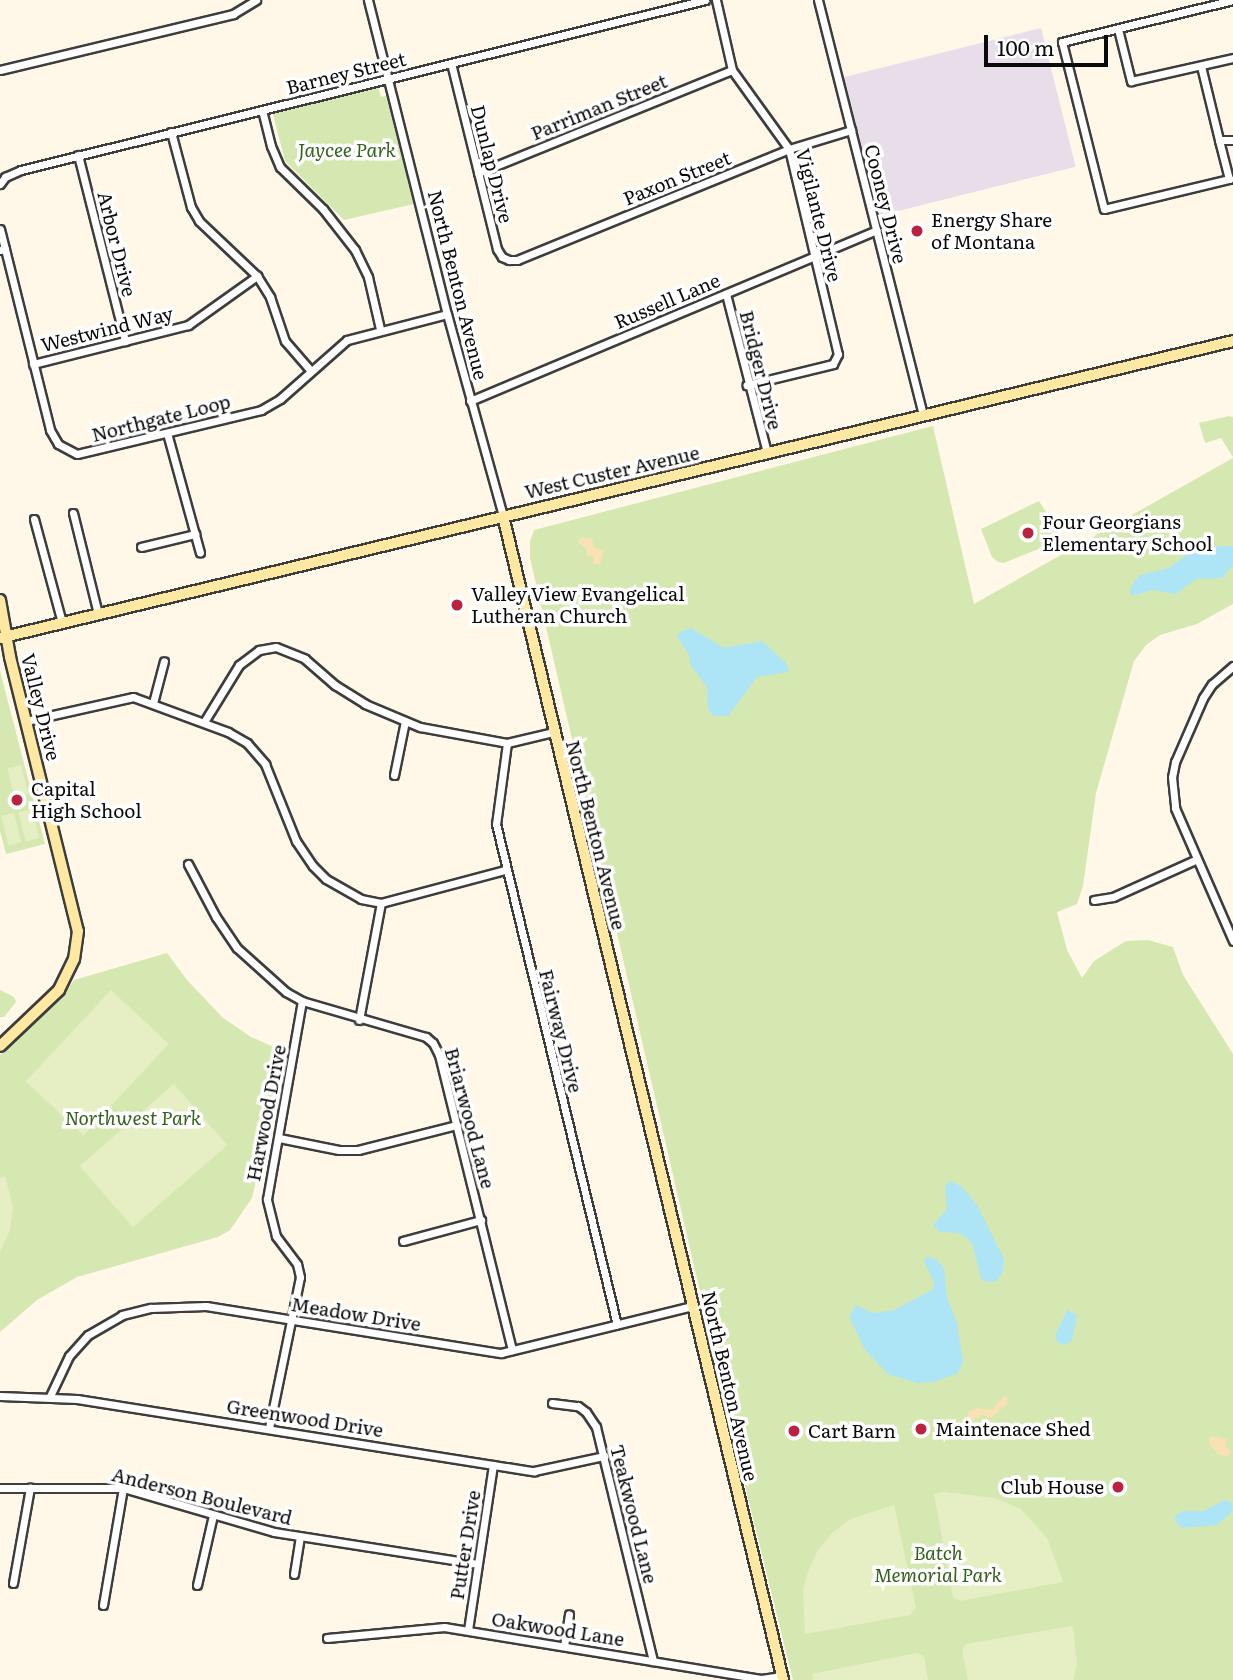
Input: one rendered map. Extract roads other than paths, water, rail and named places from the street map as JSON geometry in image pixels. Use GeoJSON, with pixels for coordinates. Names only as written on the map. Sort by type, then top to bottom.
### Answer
{"type":"FeatureCollection","features":[{"type":"Feature","properties":{"kind":"main road","name":"West Custer Avenue"},"geometry":{"type":"LineString","coordinates":[[3,637],[1233,341]]}},
{"type":"Feature","properties":{"kind":"main road","name":"North Benton Avenue"},"geometry":{"type":"LineString","coordinates":[[503,516],[783,1678]]}},
{"type":"Feature","properties":{"kind":"main road","name":"Valley Drive"},"geometry":{"type":"LineString","coordinates":[[0,600],[3,637],[76,916],[77,945],[71,969],[59,990],[0,1046]]}},
{"type":"Feature","properties":{"kind":"street"},"geometry":{"type":"LineString","coordinates":[[0,70],[233,14],[256,0]]}},
{"type":"Feature","properties":{"kind":"street","name":"North Benton Avenue"},"geometry":{"type":"LineString","coordinates":[[368,0],[447,314],[503,516]]}},
{"type":"Feature","properties":{"kind":"street","name":"Barney Street"},"geometry":{"type":"LineString","coordinates":[[0,184],[5,177],[21,170],[78,155],[705,0]]}},
{"type":"Feature","properties":{"kind":"street","name":"Vigilante Drive"},"geometry":{"type":"LineString","coordinates":[[716,0],[732,70],[789,149],[837,360],[833,364],[747,385]]}},
{"type":"Feature","properties":{"kind":"street","name":"Cooney Drive"},"geometry":{"type":"LineString","coordinates":[[818,0],[923,415]]}},
{"type":"Feature","properties":{"kind":"street"},"geometry":{"type":"LineString","coordinates":[[1200,66],[1229,179],[1104,209],[1062,42],[1233,0]]}},
{"type":"Feature","properties":{"kind":"street"},"geometry":{"type":"LineString","coordinates":[[1118,29],[1131,80],[1233,58]]}},
{"type":"Feature","properties":{"kind":"street","name":"Dunlap Drive"},"geometry":{"type":"LineString","coordinates":[[450,63],[497,249],[502,257],[517,260]]}},
{"type":"Feature","properties":{"kind":"street","name":"Parriman Street"},"geometry":{"type":"LineString","coordinates":[[478,173],[732,70]]}},
{"type":"Feature","properties":{"kind":"street"},"geometry":{"type":"LineString","coordinates":[[262,110],[271,146],[280,167],[331,217],[355,250],[368,277],[380,329]]}},
{"type":"Feature","properties":{"kind":"street","name":"Paxon Street"},"geometry":{"type":"LineString","coordinates":[[517,260],[789,149],[851,130]]}},
{"type":"Feature","properties":{"kind":"street"},"geometry":{"type":"LineString","coordinates":[[171,132],[191,207],[199,222],[257,276],[270,297],[285,341],[310,370]]}},
{"type":"Feature","properties":{"kind":"street"},"geometry":{"type":"LineString","coordinates":[[1219,140],[1233,140]]}},
{"type":"Feature","properties":{"kind":"street","name":"Arbor Drive"},"geometry":{"type":"LineString","coordinates":[[78,155],[125,341]]}},
{"type":"Feature","properties":{"kind":"street"},"geometry":{"type":"LineString","coordinates":[[0,229],[3,250]]}},
{"type":"Feature","properties":{"kind":"street","name":"Russell Lane"},"geometry":{"type":"LineString","coordinates":[[470,401],[877,230]]}},
{"type":"Feature","properties":{"kind":"street","name":"Northgate Loop"},"geometry":{"type":"LineString","coordinates":[[3,250],[50,430],[66,450],[77,454],[261,410],[280,399],[347,340],[380,329],[447,314]]}},
{"type":"Feature","properties":{"kind":"street","name":"Westwind Way"},"geometry":{"type":"LineString","coordinates":[[33,364],[191,323],[257,276]]}},
{"type":"Feature","properties":{"kind":"street","name":"Bridger Drive"},"geometry":{"type":"LineString","coordinates":[[726,294],[747,385],[767,453]]}},
{"type":"Feature","properties":{"kind":"street"},"geometry":{"type":"LineString","coordinates":[[167,433],[200,553]]}},
{"type":"Feature","properties":{"kind":"street"},"geometry":{"type":"LineString","coordinates":[[73,513],[98,614]]}},
{"type":"Feature","properties":{"kind":"street"},"geometry":{"type":"LineString","coordinates":[[34,519],[62,623]]}},
{"type":"Feature","properties":{"kind":"street"},"geometry":{"type":"LineString","coordinates":[[141,547],[195,534]]}},
{"type":"Feature","properties":{"kind":"street"},"geometry":{"type":"LineString","coordinates":[[204,722],[239,665],[259,650],[276,647],[304,659],[335,685],[365,704],[420,727],[507,743],[553,732]]}},
{"type":"Feature","properties":{"kind":"street"},"geometry":{"type":"LineString","coordinates":[[153,702],[164,661]]}},
{"type":"Feature","properties":{"kind":"street"},"geometry":{"type":"LineString","coordinates":[[1233,666],[1218,677],[1203,698],[1174,770],[1175,808],[1195,860],[1233,941]]}},
{"type":"Feature","properties":{"kind":"street"},"geometry":{"type":"LineString","coordinates":[[26,721],[127,697],[153,702],[247,743],[265,764],[296,841],[326,879],[361,899],[381,903],[505,870]]}},
{"type":"Feature","properties":{"kind":"street"},"geometry":{"type":"LineString","coordinates":[[394,775],[405,721]]}},
{"type":"Feature","properties":{"kind":"street","name":"Fairway Drive"},"geometry":{"type":"LineString","coordinates":[[507,743],[496,824],[617,1325]]}},
{"type":"Feature","properties":{"kind":"street"},"geometry":{"type":"LineString","coordinates":[[1094,900],[1113,897],[1195,860]]}},
{"type":"Feature","properties":{"kind":"street","name":"Briarwood Lane"},"geometry":{"type":"LineString","coordinates":[[188,864],[216,917],[237,948],[267,978],[302,1001],[359,1020],[426,1037],[433,1044],[439,1055],[512,1350]]}},
{"type":"Feature","properties":{"kind":"street"},"geometry":{"type":"LineString","coordinates":[[359,1020],[381,903]]}},
{"type":"Feature","properties":{"kind":"street","name":"Harwood Drive"},"geometry":{"type":"LineString","coordinates":[[269,1428],[292,1321],[299,1272],[276,1236],[268,1211],[268,1189],[302,1001]]}},
{"type":"Feature","properties":{"kind":"street"},"geometry":{"type":"LineString","coordinates":[[279,1138],[339,1150],[358,1150],[457,1125]]}},
{"type":"Feature","properties":{"kind":"street"},"geometry":{"type":"LineString","coordinates":[[403,1241],[481,1220]]}},
{"type":"Feature","properties":{"kind":"street","name":"Meadow Drive"},"geometry":{"type":"LineString","coordinates":[[50,1396],[60,1370],[79,1344],[111,1320],[136,1311],[188,1305],[501,1353],[693,1306]]}},
{"type":"Feature","properties":{"kind":"street","name":"Greenwood Drive"},"geometry":{"type":"LineString","coordinates":[[0,1396],[50,1396],[541,1471],[604,1456]]}},
{"type":"Feature","properties":{"kind":"street","name":"Teakwood Lane"},"geometry":{"type":"LineString","coordinates":[[552,1403],[570,1403],[586,1412],[596,1427],[653,1661]]}},
{"type":"Feature","properties":{"kind":"street","name":"Putter Drive"},"geometry":{"type":"LineString","coordinates":[[468,1630],[493,1465]]}},
{"type":"Feature","properties":{"kind":"street","name":"Anderson Boulevard"},"geometry":{"type":"LineString","coordinates":[[0,1488],[122,1488],[213,1515],[300,1536],[478,1564]]}},
{"type":"Feature","properties":{"kind":"street"},"geometry":{"type":"LineString","coordinates":[[13,1583],[30,1488]]}},
{"type":"Feature","properties":{"kind":"street"},"geometry":{"type":"LineString","coordinates":[[103,1605],[122,1488]]}},
{"type":"Feature","properties":{"kind":"street"},"geometry":{"type":"LineString","coordinates":[[197,1585],[213,1515]]}},
{"type":"Feature","properties":{"kind":"street"},"geometry":{"type":"LineString","coordinates":[[293,1574],[300,1536]]}},
{"type":"Feature","properties":{"kind":"street"},"geometry":{"type":"LineString","coordinates":[[564,1646],[569,1614]]}},
{"type":"Feature","properties":{"kind":"street","name":"Oakwood Lane"},"geometry":{"type":"LineString","coordinates":[[327,1638],[431,1626],[761,1679],[783,1678]]}},
{"type":"Feature","properties":{"kind":"water"},"geometry":{"type":"Polygon","coordinates":[[[1233,546],[1233,565],[1222,578],[1196,579],[1176,594],[1153,590],[1132,596],[1130,592],[1140,575],[1169,568],[1197,547],[1233,546]]]}},
{"type":"Feature","properties":{"kind":"water"},"geometry":{"type":"Polygon","coordinates":[[[691,628],[724,648],[762,641],[786,663],[789,672],[757,677],[728,716],[714,716],[708,709],[707,687],[691,666],[689,655],[677,636],[691,628]]]}},
{"type":"Feature","properties":{"kind":"water"},"geometry":{"type":"Polygon","coordinates":[[[950,1181],[962,1187],[977,1205],[1004,1259],[1003,1271],[997,1281],[987,1282],[981,1279],[973,1246],[967,1238],[958,1233],[940,1232],[933,1225],[947,1209],[945,1186],[950,1181]]]}},
{"type":"Feature","properties":{"kind":"water"},"geometry":{"type":"Polygon","coordinates":[[[927,1256],[937,1260],[944,1268],[947,1297],[957,1323],[963,1362],[958,1373],[934,1382],[918,1383],[889,1375],[865,1350],[849,1317],[856,1305],[873,1313],[894,1310],[932,1290],[934,1282],[924,1261],[927,1256]]]}},
{"type":"Feature","properties":{"kind":"water"},"geometry":{"type":"Polygon","coordinates":[[[1067,1310],[1077,1315],[1072,1341],[1064,1345],[1057,1342],[1055,1336],[1067,1310]]]}},
{"type":"Feature","properties":{"kind":"water"},"geometry":{"type":"Polygon","coordinates":[[[1225,1500],[1231,1502],[1233,1511],[1217,1525],[1182,1528],[1175,1521],[1175,1516],[1182,1511],[1203,1511],[1225,1500]]]}},
{"type":"Feature","properties":{"kind":"place","name":"Energy Share of Montana"},"geometry":{"type":"Point","coordinates":[917,231]}},
{"type":"Feature","properties":{"kind":"place","name":"Four Georgians Elementary School"},"geometry":{"type":"Point","coordinates":[1028,533]}},
{"type":"Feature","properties":{"kind":"place","name":"Valley View Evangelical Lutheran Church"},"geometry":{"type":"Point","coordinates":[457,605]}},
{"type":"Feature","properties":{"kind":"place","name":"Capital High School"},"geometry":{"type":"Point","coordinates":[17,800]}},
{"type":"Feature","properties":{"kind":"place","name":"Maintenace Shed"},"geometry":{"type":"Point","coordinates":[921,1429]}},
{"type":"Feature","properties":{"kind":"place","name":"Cart Barn"},"geometry":{"type":"Point","coordinates":[794,1431]}},
{"type":"Feature","properties":{"kind":"place","name":"Club House"},"geometry":{"type":"Point","coordinates":[1118,1487]}},
{"type":"Feature","properties":{"kind":"park label","name":"Jaycee Park"},"geometry":{"type":"Point","coordinates":[347,150]}},
{"type":"Feature","properties":{"kind":"park label","name":"Northwest Park"},"geometry":{"type":"Point","coordinates":[133,1118]}},
{"type":"Feature","properties":{"kind":"park label","name":"Batch Memorial Park"},"geometry":{"type":"Point","coordinates":[938,1564]}}]}
